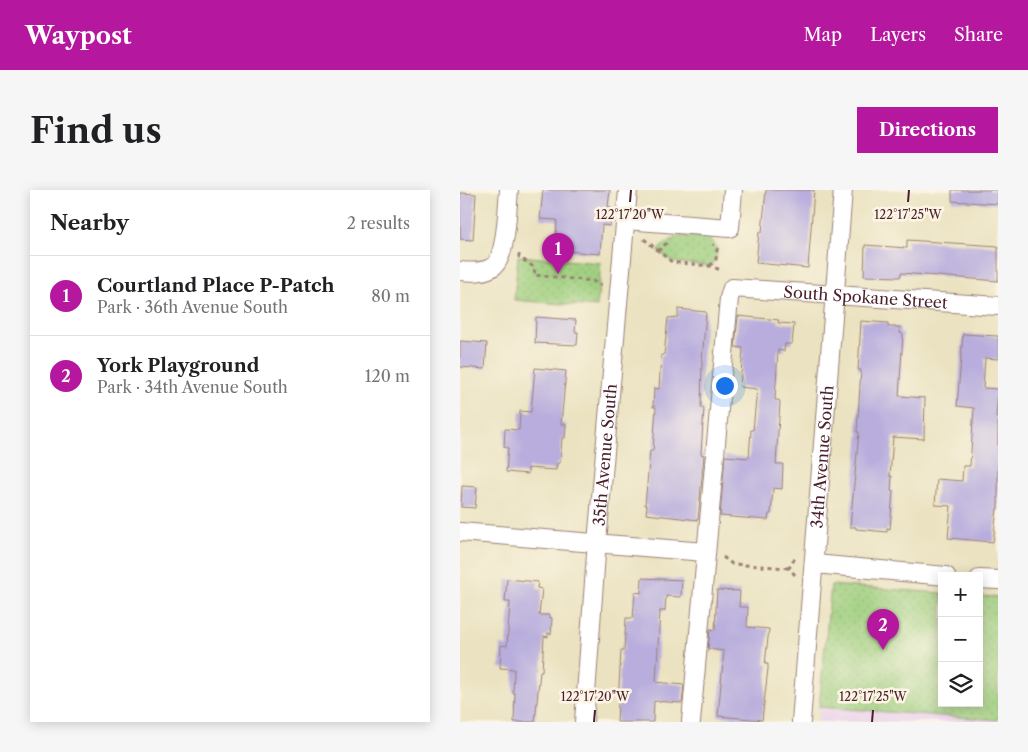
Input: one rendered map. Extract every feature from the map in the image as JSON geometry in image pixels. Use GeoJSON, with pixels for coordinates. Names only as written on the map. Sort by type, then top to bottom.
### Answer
{"type":"FeatureCollection","features":[{"type":"Feature","properties":{"kind":"street"},"geometry":{"type":"LineString","coordinates":[[460,271],[476,272],[487,270],[495,265],[502,254],[509,190]]}},
{"type":"Feature","properties":{"kind":"street","name":"35th Avenue South"},"geometry":{"type":"LineString","coordinates":[[584,722],[597,544],[628,190]]}},
{"type":"Feature","properties":{"kind":"street"},"geometry":{"type":"LineString","coordinates":[[625,220],[730,228],[733,190]]}},
{"type":"Feature","properties":{"kind":"street","name":"34th Avenue South"},"geometry":{"type":"LineString","coordinates":[[801,722],[815,564],[843,190]]}},
{"type":"Feature","properties":{"kind":"street","name":"South Spokane Street"},"geometry":{"type":"LineString","coordinates":[[711,553],[729,298],[732,288],[998,306]]}},
{"type":"Feature","properties":{"kind":"street"},"geometry":{"type":"LineString","coordinates":[[460,532],[711,553],[690,722]]}},
{"type":"Feature","properties":{"kind":"street"},"geometry":{"type":"LineString","coordinates":[[815,564],[938,575]]}},
{"type":"Feature","properties":{"kind":"street"},"geometry":{"type":"LineString","coordinates":[[983,579],[998,580]]}},
{"type":"Feature","properties":{"kind":"path"},"geometry":{"type":"LineString","coordinates":[[645,240],[672,262],[710,266],[721,270]]}},
{"type":"Feature","properties":{"kind":"path"},"geometry":{"type":"LineString","coordinates":[[519,252],[519,257],[535,268],[534,275],[594,281],[599,285],[605,286]]}},
{"type":"Feature","properties":{"kind":"path"},"geometry":{"type":"LineString","coordinates":[[711,553],[732,564],[789,568]]}},
{"type":"Feature","properties":{"kind":"shaded area"},"geometry":{"type":"Polygon","coordinates":[[[819,707],[998,720],[998,722],[818,722],[819,707]]]}},
{"type":"Feature","properties":{"kind":"green space"},"geometry":{"type":"Polygon","coordinates":[[[679,236],[708,237],[717,249],[716,259],[710,266],[672,262],[658,251],[664,244],[679,236]]]}},
{"type":"Feature","properties":{"kind":"green space"},"geometry":{"type":"Polygon","coordinates":[[[518,256],[601,263],[597,307],[514,300],[518,256]]]}},
{"type":"Feature","properties":{"kind":"green space"},"geometry":{"type":"Polygon","coordinates":[[[831,585],[938,593],[938,707],[983,707],[983,596],[998,597],[998,720],[819,707],[831,585]]]}},
{"type":"Feature","properties":{"kind":"building"},"geometry":{"type":"Polygon","coordinates":[[[543,190],[610,190],[608,207],[611,207],[610,226],[602,225],[600,254],[555,250],[557,220],[540,219],[543,190]]]}},
{"type":"Feature","properties":{"kind":"building"},"geometry":{"type":"Polygon","coordinates":[[[766,190],[814,190],[808,268],[756,263],[759,232],[762,232],[766,190]]]}},
{"type":"Feature","properties":{"kind":"building"},"geometry":{"type":"Polygon","coordinates":[[[952,190],[998,190],[998,204],[952,201],[952,190]]]}},
{"type":"Feature","properties":{"kind":"building"},"geometry":{"type":"Polygon","coordinates":[[[460,193],[476,194],[473,240],[460,239],[460,193]]]}},
{"type":"Feature","properties":{"kind":"building"},"geometry":{"type":"Polygon","coordinates":[[[907,240],[998,246],[998,281],[901,273],[900,277],[864,276],[865,245],[907,248],[907,240]]]}},
{"type":"Feature","properties":{"kind":"building"},"geometry":{"type":"Polygon","coordinates":[[[678,309],[706,312],[701,408],[704,408],[701,454],[704,455],[698,520],[646,514],[647,505],[645,505],[650,451],[653,451],[656,407],[653,407],[654,388],[659,389],[661,355],[664,355],[668,318],[678,317],[678,309]]]}},
{"type":"Feature","properties":{"kind":"building"},"geometry":{"type":"Polygon","coordinates":[[[738,316],[779,320],[778,323],[794,324],[792,344],[785,344],[784,351],[778,350],[775,400],[780,402],[776,464],[783,464],[782,489],[773,488],[771,514],[769,514],[768,520],[720,516],[725,456],[749,458],[757,389],[740,387],[743,348],[735,347],[738,316]]]}},
{"type":"Feature","properties":{"kind":"building"},"geometry":{"type":"Polygon","coordinates":[[[536,317],[576,320],[575,332],[578,332],[577,345],[535,343],[536,317]]]}},
{"type":"Feature","properties":{"kind":"building"},"geometry":{"type":"Polygon","coordinates":[[[861,321],[888,323],[888,327],[900,327],[900,333],[903,334],[899,396],[925,398],[924,439],[893,437],[890,476],[892,476],[891,491],[893,491],[890,529],[887,528],[887,532],[850,527],[859,432],[857,432],[861,370],[858,370],[861,321]]]}},
{"type":"Feature","properties":{"kind":"building"},"geometry":{"type":"Polygon","coordinates":[[[963,334],[998,336],[998,359],[985,358],[983,388],[998,389],[996,418],[998,418],[998,509],[993,542],[948,538],[951,506],[935,505],[937,479],[962,481],[963,466],[970,466],[974,408],[957,406],[963,334]]]}},
{"type":"Feature","properties":{"kind":"building"},"geometry":{"type":"Polygon","coordinates":[[[460,341],[487,343],[485,369],[460,367],[460,341]]]}},
{"type":"Feature","properties":{"kind":"building"},"geometry":{"type":"Polygon","coordinates":[[[535,368],[566,371],[561,424],[566,424],[565,438],[562,438],[560,463],[557,463],[556,470],[528,468],[528,474],[506,472],[508,448],[504,447],[505,429],[519,430],[520,411],[531,412],[535,368]]]}},
{"type":"Feature","properties":{"kind":"building"},"geometry":{"type":"Polygon","coordinates":[[[462,486],[477,487],[475,508],[461,507],[462,486]]]}},
{"type":"Feature","properties":{"kind":"building"},"geometry":{"type":"Polygon","coordinates":[[[642,578],[682,580],[681,597],[666,596],[665,611],[660,611],[656,682],[684,685],[682,703],[654,701],[653,722],[617,722],[621,650],[624,650],[626,618],[633,618],[635,592],[641,593],[642,578]]]}},
{"type":"Feature","properties":{"kind":"building"},"geometry":{"type":"Polygon","coordinates":[[[507,579],[538,582],[537,588],[542,589],[539,615],[549,615],[552,618],[551,634],[548,633],[548,637],[544,636],[542,671],[540,671],[535,722],[514,722],[514,669],[500,668],[501,645],[507,646],[510,602],[505,602],[507,579]]]}},
{"type":"Feature","properties":{"kind":"building"},"geometry":{"type":"Polygon","coordinates":[[[717,590],[740,591],[739,607],[748,607],[747,627],[769,629],[765,664],[768,664],[768,669],[762,720],[718,716],[724,651],[708,649],[710,629],[715,630],[717,590]]]}},
{"type":"Feature","properties":{"kind":"place","name":"Courtland Place P-Patch"},"geometry":{"type":"Point","coordinates":[558,274]}},
{"type":"Feature","properties":{"kind":"place","name":"York Playground"},"geometry":{"type":"Point","coordinates":[883,650]}}]}
